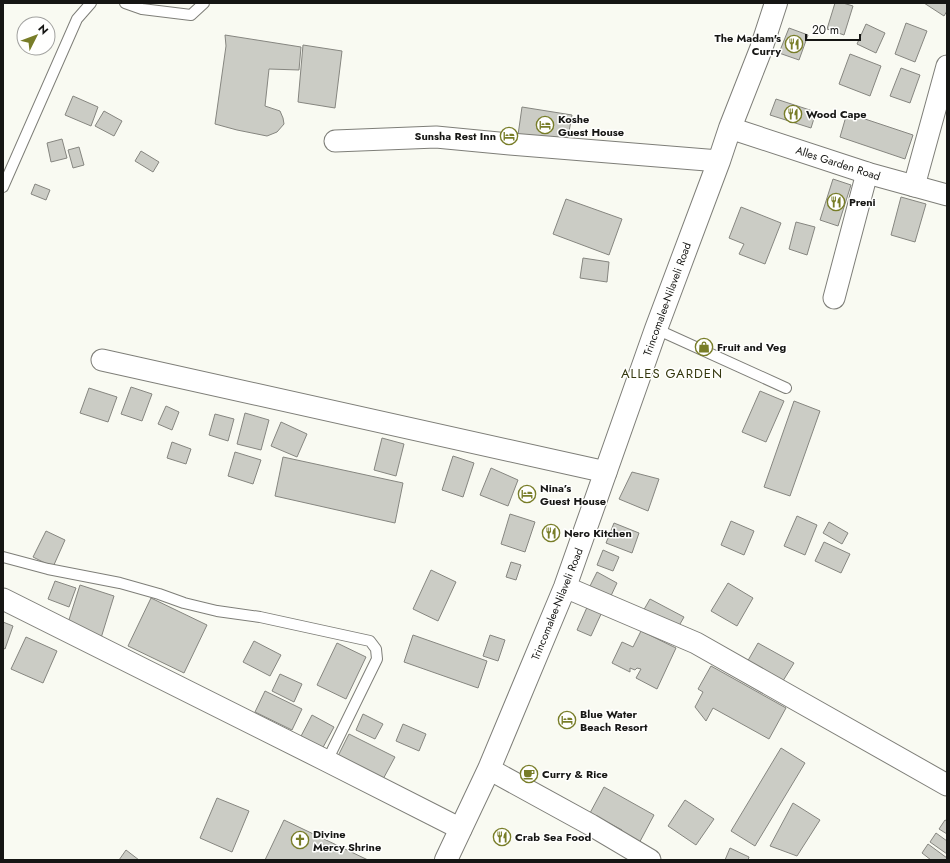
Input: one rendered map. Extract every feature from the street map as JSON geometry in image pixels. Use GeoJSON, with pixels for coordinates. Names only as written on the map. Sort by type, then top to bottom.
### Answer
{"type":"FeatureCollection","features":[{"type":"Feature","properties":{"kind":"main road","name":"Trincomalee-Nilaveli Road"},"geometry":{"type":"LineString","coordinates":[[446,860],[489,770],[565,587],[656,329],[730,128],[761,49],[776,3]]}},
{"type":"Feature","properties":{"kind":"street"},"geometry":{"type":"LineString","coordinates":[[914,186],[947,66]]}},
{"type":"Feature","properties":{"kind":"street","name":"Alles Garden Road"},"geometry":{"type":"LineString","coordinates":[[730,128],[867,173],[947,195]]}},
{"type":"Feature","properties":{"kind":"street"},"geometry":{"type":"LineString","coordinates":[[335,141],[436,137],[719,161]]}},
{"type":"Feature","properties":{"kind":"street"},"geometry":{"type":"LineString","coordinates":[[834,298],[867,173]]}},
{"type":"Feature","properties":{"kind":"street"},"geometry":{"type":"LineString","coordinates":[[102,360],[606,472]]}},
{"type":"Feature","properties":{"kind":"street"},"geometry":{"type":"LineString","coordinates":[[565,587],[696,643],[947,785]]}},
{"type":"Feature","properties":{"kind":"street"},"geometry":{"type":"LineString","coordinates":[[3,599],[327,761],[461,830]]}},
{"type":"Feature","properties":{"kind":"street"},"geometry":{"type":"LineString","coordinates":[[489,770],[650,860]]}},
{"type":"Feature","properties":{"kind":"lane"},"geometry":{"type":"LineString","coordinates":[[3,187],[77,19],[91,3]]}},
{"type":"Feature","properties":{"kind":"lane"},"geometry":{"type":"LineString","coordinates":[[125,3],[142,9],[191,15],[204,3]]}},
{"type":"Feature","properties":{"kind":"lane"},"geometry":{"type":"LineString","coordinates":[[656,329],[786,388]]}},
{"type":"Feature","properties":{"kind":"lane"},"geometry":{"type":"LineString","coordinates":[[3,557],[48,569],[120,583],[184,603],[216,611],[260,617],[370,641],[376,649],[377,659],[327,761]]}},
{"type":"Feature","properties":{"kind":"building"},"geometry":{"type":"Polygon","coordinates":[[[835,3],[843,3],[853,6],[844,35],[827,29],[835,3]]]}},
{"type":"Feature","properties":{"kind":"building"},"geometry":{"type":"Polygon","coordinates":[[[924,3],[947,3],[947,11],[944,16],[924,3]]]}},
{"type":"Feature","properties":{"kind":"building"},"geometry":{"type":"Polygon","coordinates":[[[906,23],[927,31],[915,62],[895,54],[906,23]]]}},
{"type":"Feature","properties":{"kind":"building"},"geometry":{"type":"Polygon","coordinates":[[[866,24],[885,33],[876,53],[857,44],[866,24]]]}},
{"type":"Feature","properties":{"kind":"building","name":"The Madam's Curry"},"geometry":{"type":"Polygon","coordinates":[[[789,28],[808,35],[799,60],[779,53],[789,28]]]}},
{"type":"Feature","properties":{"kind":"building"},"geometry":{"type":"Polygon","coordinates":[[[225,35],[301,47],[299,70],[269,69],[265,106],[280,111],[284,124],[277,132],[267,136],[215,124],[226,46],[225,35]]]}},
{"type":"Feature","properties":{"kind":"building"},"geometry":{"type":"Polygon","coordinates":[[[303,45],[342,51],[335,108],[298,102],[303,45]]]}},
{"type":"Feature","properties":{"kind":"building"},"geometry":{"type":"Polygon","coordinates":[[[850,54],[881,66],[870,96],[839,84],[850,54]]]}},
{"type":"Feature","properties":{"kind":"building"},"geometry":{"type":"Polygon","coordinates":[[[901,68],[920,75],[910,103],[890,96],[901,68]]]}},
{"type":"Feature","properties":{"kind":"building"},"geometry":{"type":"Polygon","coordinates":[[[73,96],[98,107],[91,126],[65,115],[73,96]]]}},
{"type":"Feature","properties":{"kind":"building","name":"Wood Cape"},"geometry":{"type":"Polygon","coordinates":[[[776,99],[816,112],[811,128],[770,115],[776,99]]]}},
{"type":"Feature","properties":{"kind":"building","name":"Koshe Guest House"},"geometry":{"type":"Polygon","coordinates":[[[522,107],[572,115],[567,143],[518,135],[522,107]]]}},
{"type":"Feature","properties":{"kind":"building"},"geometry":{"type":"Polygon","coordinates":[[[104,111],[122,121],[114,136],[95,126],[104,111]]]}},
{"type":"Feature","properties":{"kind":"building"},"geometry":{"type":"Polygon","coordinates":[[[847,113],[913,135],[905,159],[840,137],[847,113]]]}},
{"type":"Feature","properties":{"kind":"building"},"geometry":{"type":"Polygon","coordinates":[[[62,139],[67,158],[51,162],[47,143],[62,139]]]}},
{"type":"Feature","properties":{"kind":"building"},"geometry":{"type":"Polygon","coordinates":[[[79,147],[84,165],[73,168],[68,150],[79,147]]]}},
{"type":"Feature","properties":{"kind":"building"},"geometry":{"type":"Polygon","coordinates":[[[141,151],[159,162],[153,172],[135,161],[141,151]]]}},
{"type":"Feature","properties":{"kind":"building","name":"Preni"},"geometry":{"type":"Polygon","coordinates":[[[833,179],[851,185],[838,226],[820,220],[833,179]]]}},
{"type":"Feature","properties":{"kind":"building"},"geometry":{"type":"Polygon","coordinates":[[[35,184],[50,190],[46,200],[31,194],[35,184]]]}},
{"type":"Feature","properties":{"kind":"building"},"geometry":{"type":"Polygon","coordinates":[[[901,197],[926,204],[915,242],[891,235],[901,197]]]}},
{"type":"Feature","properties":{"kind":"building"},"geometry":{"type":"Polygon","coordinates":[[[566,199],[622,219],[609,255],[553,234],[566,199]]]}},
{"type":"Feature","properties":{"kind":"building"},"geometry":{"type":"Polygon","coordinates":[[[741,207],[781,223],[765,264],[739,254],[744,244],[729,238],[741,207]]]}},
{"type":"Feature","properties":{"kind":"building"},"geometry":{"type":"Polygon","coordinates":[[[796,222],[815,227],[807,255],[789,249],[796,222]]]}},
{"type":"Feature","properties":{"kind":"building"},"geometry":{"type":"Polygon","coordinates":[[[583,258],[609,262],[607,282],[580,278],[583,258]]]}},
{"type":"Feature","properties":{"kind":"building"},"geometry":{"type":"Polygon","coordinates":[[[131,387],[152,394],[142,421],[121,414],[131,387]]]}},
{"type":"Feature","properties":{"kind":"building"},"geometry":{"type":"Polygon","coordinates":[[[89,388],[117,397],[108,422],[80,413],[89,388]]]}},
{"type":"Feature","properties":{"kind":"building"},"geometry":{"type":"Polygon","coordinates":[[[760,391],[784,401],[766,442],[742,432],[760,391]]]}},
{"type":"Feature","properties":{"kind":"building"},"geometry":{"type":"Polygon","coordinates":[[[794,401],[820,411],[790,496],[764,487],[794,401]]]}},
{"type":"Feature","properties":{"kind":"building"},"geometry":{"type":"Polygon","coordinates":[[[166,406],[179,412],[172,430],[158,424],[166,406]]]}},
{"type":"Feature","properties":{"kind":"building"},"geometry":{"type":"Polygon","coordinates":[[[245,413],[269,420],[261,450],[237,444],[245,413]]]}},
{"type":"Feature","properties":{"kind":"building"},"geometry":{"type":"Polygon","coordinates":[[[215,414],[234,419],[228,441],[209,435],[215,414]]]}},
{"type":"Feature","properties":{"kind":"building"},"geometry":{"type":"Polygon","coordinates":[[[281,422],[307,434],[297,457],[271,446],[281,422]]]}},
{"type":"Feature","properties":{"kind":"building"},"geometry":{"type":"Polygon","coordinates":[[[382,438],[404,444],[396,476],[374,470],[382,438]]]}},
{"type":"Feature","properties":{"kind":"building"},"geometry":{"type":"Polygon","coordinates":[[[172,442],[191,449],[186,464],[167,458],[172,442]]]}},
{"type":"Feature","properties":{"kind":"building"},"geometry":{"type":"Polygon","coordinates":[[[235,452],[261,460],[253,484],[228,476],[235,452]]]}},
{"type":"Feature","properties":{"kind":"building"},"geometry":{"type":"Polygon","coordinates":[[[453,456],[474,463],[463,497],[442,490],[453,456]]]}},
{"type":"Feature","properties":{"kind":"building"},"geometry":{"type":"Polygon","coordinates":[[[283,457],[403,483],[395,523],[275,496],[283,457]]]}},
{"type":"Feature","properties":{"kind":"building"},"geometry":{"type":"Polygon","coordinates":[[[491,468],[518,480],[508,506],[480,495],[491,468]]]}},
{"type":"Feature","properties":{"kind":"building"},"geometry":{"type":"Polygon","coordinates":[[[632,472],[659,479],[648,511],[619,499],[632,472]]]}},
{"type":"Feature","properties":{"kind":"building"},"geometry":{"type":"Polygon","coordinates":[[[510,514],[535,522],[525,552],[501,544],[510,514]]]}},
{"type":"Feature","properties":{"kind":"building"},"geometry":{"type":"Polygon","coordinates":[[[797,516],[817,525],[805,555],[784,546],[797,516]]]}},
{"type":"Feature","properties":{"kind":"building"},"geometry":{"type":"Polygon","coordinates":[[[731,521],[754,531],[744,555],[721,545],[731,521]]]}},
{"type":"Feature","properties":{"kind":"building"},"geometry":{"type":"Polygon","coordinates":[[[829,522],[848,533],[842,544],[823,533],[829,522]]]}},
{"type":"Feature","properties":{"kind":"building"},"geometry":{"type":"Polygon","coordinates":[[[614,523],[639,533],[632,553],[606,543],[614,523]]]}},
{"type":"Feature","properties":{"kind":"building"},"geometry":{"type":"Polygon","coordinates":[[[46,531],[65,540],[53,567],[33,557],[46,531]]]}},
{"type":"Feature","properties":{"kind":"building"},"geometry":{"type":"Polygon","coordinates":[[[824,542],[850,554],[841,573],[815,561],[824,542]]]}},
{"type":"Feature","properties":{"kind":"building"},"geometry":{"type":"Polygon","coordinates":[[[603,550],[619,557],[613,571],[597,565],[603,550]]]}},
{"type":"Feature","properties":{"kind":"building"},"geometry":{"type":"Polygon","coordinates":[[[511,562],[521,565],[516,580],[506,577],[511,562]]]}},
{"type":"Feature","properties":{"kind":"building"},"geometry":{"type":"Polygon","coordinates":[[[431,570],[456,582],[438,621],[413,609],[431,570]]]}},
{"type":"Feature","properties":{"kind":"building"},"geometry":{"type":"Polygon","coordinates":[[[597,572],[617,583],[609,600],[588,590],[597,572]]]}},
{"type":"Feature","properties":{"kind":"building"},"geometry":{"type":"Polygon","coordinates":[[[55,581],[76,588],[69,607],[48,599],[55,581]]]}},
{"type":"Feature","properties":{"kind":"building"},"geometry":{"type":"Polygon","coordinates":[[[728,583],[753,598],[737,626],[711,611],[728,583]]]}},
{"type":"Feature","properties":{"kind":"building"},"geometry":{"type":"Polygon","coordinates":[[[80,585],[114,596],[101,638],[67,626],[80,585]]]}},
{"type":"Feature","properties":{"kind":"building"},"geometry":{"type":"Polygon","coordinates":[[[151,598],[207,625],[184,673],[128,646],[151,598]]]}},
{"type":"Feature","properties":{"kind":"building"},"geometry":{"type":"Polygon","coordinates":[[[650,599],[684,617],[676,631],[642,613],[650,599]]]}},
{"type":"Feature","properties":{"kind":"building"},"geometry":{"type":"Polygon","coordinates":[[[588,605],[602,612],[591,636],[577,630],[588,605]]]}},
{"type":"Feature","properties":{"kind":"building"},"geometry":{"type":"Polygon","coordinates":[[[3,622],[13,626],[5,649],[3,648],[3,622]]]}},
{"type":"Feature","properties":{"kind":"building"},"geometry":{"type":"Polygon","coordinates":[[[641,631],[676,648],[657,689],[636,678],[641,669],[637,668],[635,670],[630,668],[630,672],[612,663],[622,642],[633,647],[641,631]]]}},
{"type":"Feature","properties":{"kind":"building"},"geometry":{"type":"Polygon","coordinates":[[[413,635],[487,661],[478,688],[404,662],[413,635]]]}},
{"type":"Feature","properties":{"kind":"building"},"geometry":{"type":"Polygon","coordinates":[[[490,635],[505,640],[498,661],[483,656],[490,635]]]}},
{"type":"Feature","properties":{"kind":"building"},"geometry":{"type":"Polygon","coordinates":[[[26,637],[57,651],[43,683],[11,669],[26,637]]]}},
{"type":"Feature","properties":{"kind":"building"},"geometry":{"type":"Polygon","coordinates":[[[254,641],[281,655],[270,676],[243,662],[254,641]]]}},
{"type":"Feature","properties":{"kind":"building"},"geometry":{"type":"Polygon","coordinates":[[[337,643],[366,657],[346,699],[317,685],[337,643]]]}},
{"type":"Feature","properties":{"kind":"building"},"geometry":{"type":"Polygon","coordinates":[[[758,643],[794,663],[781,684],[746,664],[758,643]]]}},
{"type":"Feature","properties":{"kind":"building"},"geometry":{"type":"Polygon","coordinates":[[[711,666],[786,708],[769,739],[713,708],[706,721],[695,707],[703,692],[698,689],[711,666]]]}},
{"type":"Feature","properties":{"kind":"building"},"geometry":{"type":"Polygon","coordinates":[[[280,674],[302,684],[294,702],[272,691],[280,674]]]}},
{"type":"Feature","properties":{"kind":"building"},"geometry":{"type":"Polygon","coordinates":[[[265,691],[302,709],[292,730],[255,712],[265,691]]]}},
{"type":"Feature","properties":{"kind":"building"},"geometry":{"type":"Polygon","coordinates":[[[363,714],[383,724],[375,739],[356,730],[363,714]]]}},
{"type":"Feature","properties":{"kind":"building"},"geometry":{"type":"Polygon","coordinates":[[[312,715],[334,727],[321,751],[299,740],[312,715]]]}},
{"type":"Feature","properties":{"kind":"building"},"geometry":{"type":"Polygon","coordinates":[[[403,724],[426,734],[419,751],[396,741],[403,724]]]}},
{"type":"Feature","properties":{"kind":"building"},"geometry":{"type":"Polygon","coordinates":[[[349,734],[395,757],[382,781],[337,758],[349,734]]]}},
{"type":"Feature","properties":{"kind":"building"},"geometry":{"type":"Polygon","coordinates":[[[781,748],[805,763],[755,846],[731,831],[781,748]]]}},
{"type":"Feature","properties":{"kind":"building"},"geometry":{"type":"Polygon","coordinates":[[[604,787],[654,815],[636,849],[619,840],[622,830],[590,813],[604,787]]]}},
{"type":"Feature","properties":{"kind":"building"},"geometry":{"type":"Polygon","coordinates":[[[217,798],[249,811],[232,852],[200,838],[217,798]]]}},
{"type":"Feature","properties":{"kind":"building"},"geometry":{"type":"Polygon","coordinates":[[[685,800],[714,819],[696,845],[668,826],[685,800]]]}},
{"type":"Feature","properties":{"kind":"building"},"geometry":{"type":"Polygon","coordinates":[[[793,803],[820,820],[797,856],[770,846],[793,803]]]}},
{"type":"Feature","properties":{"kind":"building","name":"Divine Mercy Shrine"},"geometry":{"type":"Polygon","coordinates":[[[284,820],[368,860],[265,860],[284,820]]]}},
{"type":"Feature","properties":{"kind":"building"},"geometry":{"type":"Polygon","coordinates":[[[945,820],[947,821],[947,834],[939,829],[945,820]]]}},
{"type":"Feature","properties":{"kind":"building"},"geometry":{"type":"Polygon","coordinates":[[[936,833],[947,841],[947,854],[930,842],[936,833]]]}},
{"type":"Feature","properties":{"kind":"building"},"geometry":{"type":"Polygon","coordinates":[[[928,844],[947,858],[946,860],[931,860],[922,853],[928,844]]]}},
{"type":"Feature","properties":{"kind":"building"},"geometry":{"type":"Polygon","coordinates":[[[730,848],[749,857],[748,860],[725,860],[730,848]]]}},
{"type":"Feature","properties":{"kind":"building"},"geometry":{"type":"Polygon","coordinates":[[[126,850],[139,860],[119,860],[126,850]]]}},
{"type":"Feature","properties":{"kind":"place","name":"The Madam's Curry"},"geometry":{"type":"Point","coordinates":[794,44]}},
{"type":"Feature","properties":{"kind":"place","name":"Wood Cape"},"geometry":{"type":"Point","coordinates":[793,114]}},
{"type":"Feature","properties":{"kind":"place","name":"Koshe Guest House"},"geometry":{"type":"Point","coordinates":[545,125]}},
{"type":"Feature","properties":{"kind":"place","name":"Sunsha Rest Inn"},"geometry":{"type":"Point","coordinates":[509,136]}},
{"type":"Feature","properties":{"kind":"place","name":"Preni"},"geometry":{"type":"Point","coordinates":[836,202]}},
{"type":"Feature","properties":{"kind":"place","name":"Fruit and Veg"},"geometry":{"type":"Point","coordinates":[704,347]}},
{"type":"Feature","properties":{"kind":"place","name":"Nina’s Guest House"},"geometry":{"type":"Point","coordinates":[527,494]}},
{"type":"Feature","properties":{"kind":"place","name":"Nero Kitchen"},"geometry":{"type":"Point","coordinates":[551,533]}},
{"type":"Feature","properties":{"kind":"place","name":"Blue Water Beach Resort"},"geometry":{"type":"Point","coordinates":[567,720]}},
{"type":"Feature","properties":{"kind":"place","name":"Curry & Rice"},"geometry":{"type":"Point","coordinates":[529,774]}},
{"type":"Feature","properties":{"kind":"place","name":"Crab Sea Food"},"geometry":{"type":"Point","coordinates":[502,837]}},
{"type":"Feature","properties":{"kind":"place","name":"Divine Mercy Shrine"},"geometry":{"type":"Point","coordinates":[300,840]}},
{"type":"Feature","properties":{"kind":"district","name":"ALLES GARDEN"},"geometry":{"type":"Point","coordinates":[672,373]}}]}
